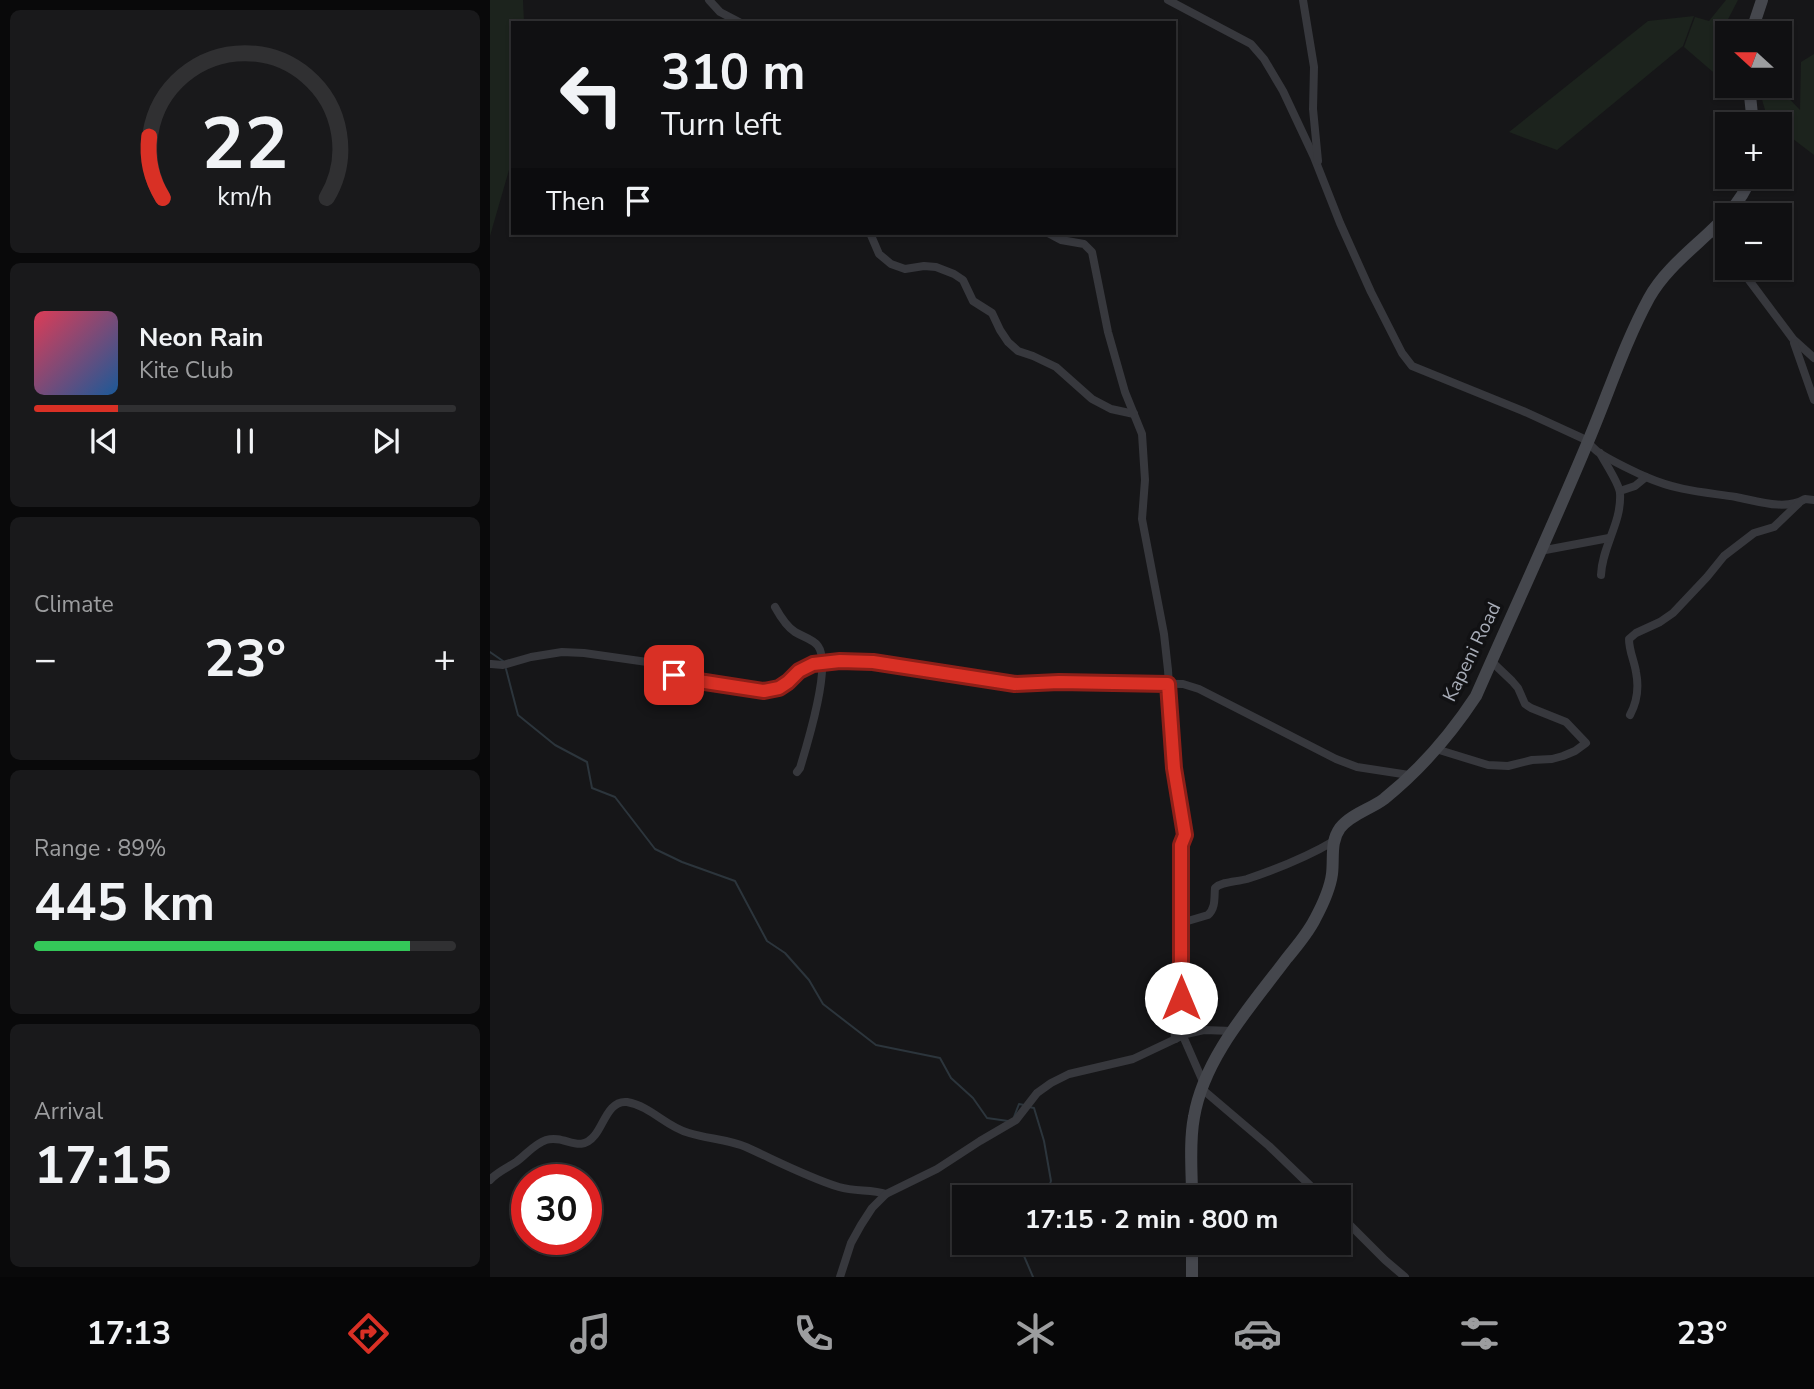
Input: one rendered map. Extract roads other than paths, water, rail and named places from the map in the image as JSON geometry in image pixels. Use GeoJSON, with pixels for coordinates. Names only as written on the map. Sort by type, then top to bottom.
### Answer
{"type":"FeatureCollection","features":[{"type":"Feature","properties":{"kind":"main road"},"geometry":{"type":"LineString","coordinates":[[1755,21],[1762,0]]}},
{"type":"Feature","properties":{"kind":"main road","name":"Kapeni Road"},"geometry":{"type":"LineString","coordinates":[[1334,841],[1342,826],[1383,800],[1436,749],[1456,726],[1476,696],[1651,294],[1665,276],[1736,204],[1745,189]]}},
{"type":"Feature","properties":{"kind":"main road"},"geometry":{"type":"LineString","coordinates":[[1192,1185],[1194,1118],[1212,1064],[1232,1031],[1315,920],[1332,876],[1334,841]]}},
{"type":"Feature","properties":{"kind":"main road"},"geometry":{"type":"LineString","coordinates":[[1192,1255],[1192,1277]]}},
{"type":"Feature","properties":{"kind":"street"},"geometry":{"type":"LineString","coordinates":[[709,0],[720,12],[737,21]]}},
{"type":"Feature","properties":{"kind":"street"},"geometry":{"type":"LineString","coordinates":[[1168,0],[1251,44],[1259,52],[1283,91],[1319,167],[1362,273],[1410,364],[1523,411],[1588,442],[1599,452],[1646,477],[1692,492],[1774,504],[1806,500]]}},
{"type":"Feature","properties":{"kind":"street"},"geometry":{"type":"LineString","coordinates":[[1303,0],[1314,67],[1313,109],[1319,167]]}},
{"type":"Feature","properties":{"kind":"street"},"geometry":{"type":"LineString","coordinates":[[1711,229],[1715,234]]}},
{"type":"Feature","properties":{"kind":"street"},"geometry":{"type":"LineString","coordinates":[[871,235],[879,254],[891,264],[905,269],[924,265],[936,267],[963,280],[973,301],[992,313],[1008,342],[1018,351],[1056,367],[1092,399],[1111,409],[1134,414]]}},
{"type":"Feature","properties":{"kind":"street"},"geometry":{"type":"LineString","coordinates":[[1052,235],[1061,240],[1084,244],[1092,253],[1108,332],[1125,392],[1142,435],[1145,480],[1142,519],[1164,634],[1174,768],[1185,835],[1181,845],[1181,1004],[1174,1026],[1203,1087],[1309,1185]]}},
{"type":"Feature","properties":{"kind":"street"},"geometry":{"type":"LineString","coordinates":[[1749,280],[1793,339],[1814,358]]}},
{"type":"Feature","properties":{"kind":"street"},"geometry":{"type":"LineString","coordinates":[[1793,339],[1814,400]]}},
{"type":"Feature","properties":{"kind":"street"},"geometry":{"type":"LineString","coordinates":[[1599,452],[1620,491],[1615,527],[1609,538],[1601,575]]}},
{"type":"Feature","properties":{"kind":"street"},"geometry":{"type":"LineString","coordinates":[[1620,491],[1635,486],[1646,477]]}},
{"type":"Feature","properties":{"kind":"street"},"geometry":{"type":"LineString","coordinates":[[1630,715],[1636,703],[1637,676],[1629,639],[1660,622],[1707,577],[1724,556],[1754,533],[1774,527],[1814,492]]}},
{"type":"Feature","properties":{"kind":"street"},"geometry":{"type":"LineString","coordinates":[[1540,551],[1609,538]]}},
{"type":"Feature","properties":{"kind":"street"},"geometry":{"type":"LineString","coordinates":[[775,607],[788,626],[820,648],[823,662],[813,718],[797,772]]}},
{"type":"Feature","properties":{"kind":"street"},"geometry":{"type":"LineString","coordinates":[[491,664],[503,665],[562,652],[584,653],[654,663],[674,675],[764,691],[779,688],[799,671],[823,662],[873,662],[1015,684],[1183,684],[1199,689],[1336,759],[1357,767],[1409,775]]}},
{"type":"Feature","properties":{"kind":"street"},"geometry":{"type":"LineString","coordinates":[[1436,749],[1488,765],[1508,766],[1563,756],[1586,743],[1566,722],[1524,704],[1518,688],[1491,661]]}},
{"type":"Feature","properties":{"kind":"street"},"geometry":{"type":"LineString","coordinates":[[1181,923],[1208,915],[1213,908],[1215,888],[1219,884],[1244,880],[1314,853],[1334,841]]}},
{"type":"Feature","properties":{"kind":"street"},"geometry":{"type":"LineString","coordinates":[[840,1277],[860,1225],[872,1208],[887,1194],[937,1169],[1016,1120],[1038,1093],[1051,1083],[1069,1074],[1133,1059],[1204,1030],[1232,1031]]}},
{"type":"Feature","properties":{"kind":"street"},"geometry":{"type":"LineString","coordinates":[[490,1180],[543,1141],[562,1140],[577,1145],[588,1142],[611,1109],[618,1103],[626,1102],[656,1113],[669,1124],[687,1133],[746,1147],[788,1168],[839,1187],[859,1191],[873,1189],[887,1194]]}},
{"type":"Feature","properties":{"kind":"street"},"geometry":{"type":"LineString","coordinates":[[1351,1226],[1405,1277]]}},
{"type":"Feature","properties":{"kind":"waterway"},"geometry":{"type":"LineString","coordinates":[[490,652],[503,661]]}},
{"type":"Feature","properties":{"kind":"waterway"},"geometry":{"type":"LineString","coordinates":[[506,669],[518,715],[555,745],[587,762],[592,788],[615,797],[655,849],[735,881],[767,941],[785,953],[809,980],[823,1004],[876,1045],[940,1058],[951,1078],[973,1098],[987,1118],[1008,1121]]}},
{"type":"Feature","properties":{"kind":"waterway"},"geometry":{"type":"LineString","coordinates":[[1014,1117],[1019,1104],[1024,1105]]}},
{"type":"Feature","properties":{"kind":"waterway"},"geometry":{"type":"LineString","coordinates":[[1029,1107],[1034,1108],[1044,1141],[1050,1185]]}},
{"type":"Feature","properties":{"kind":"waterway"},"geometry":{"type":"LineString","coordinates":[[1024,1255],[1033,1277]]}}]}
